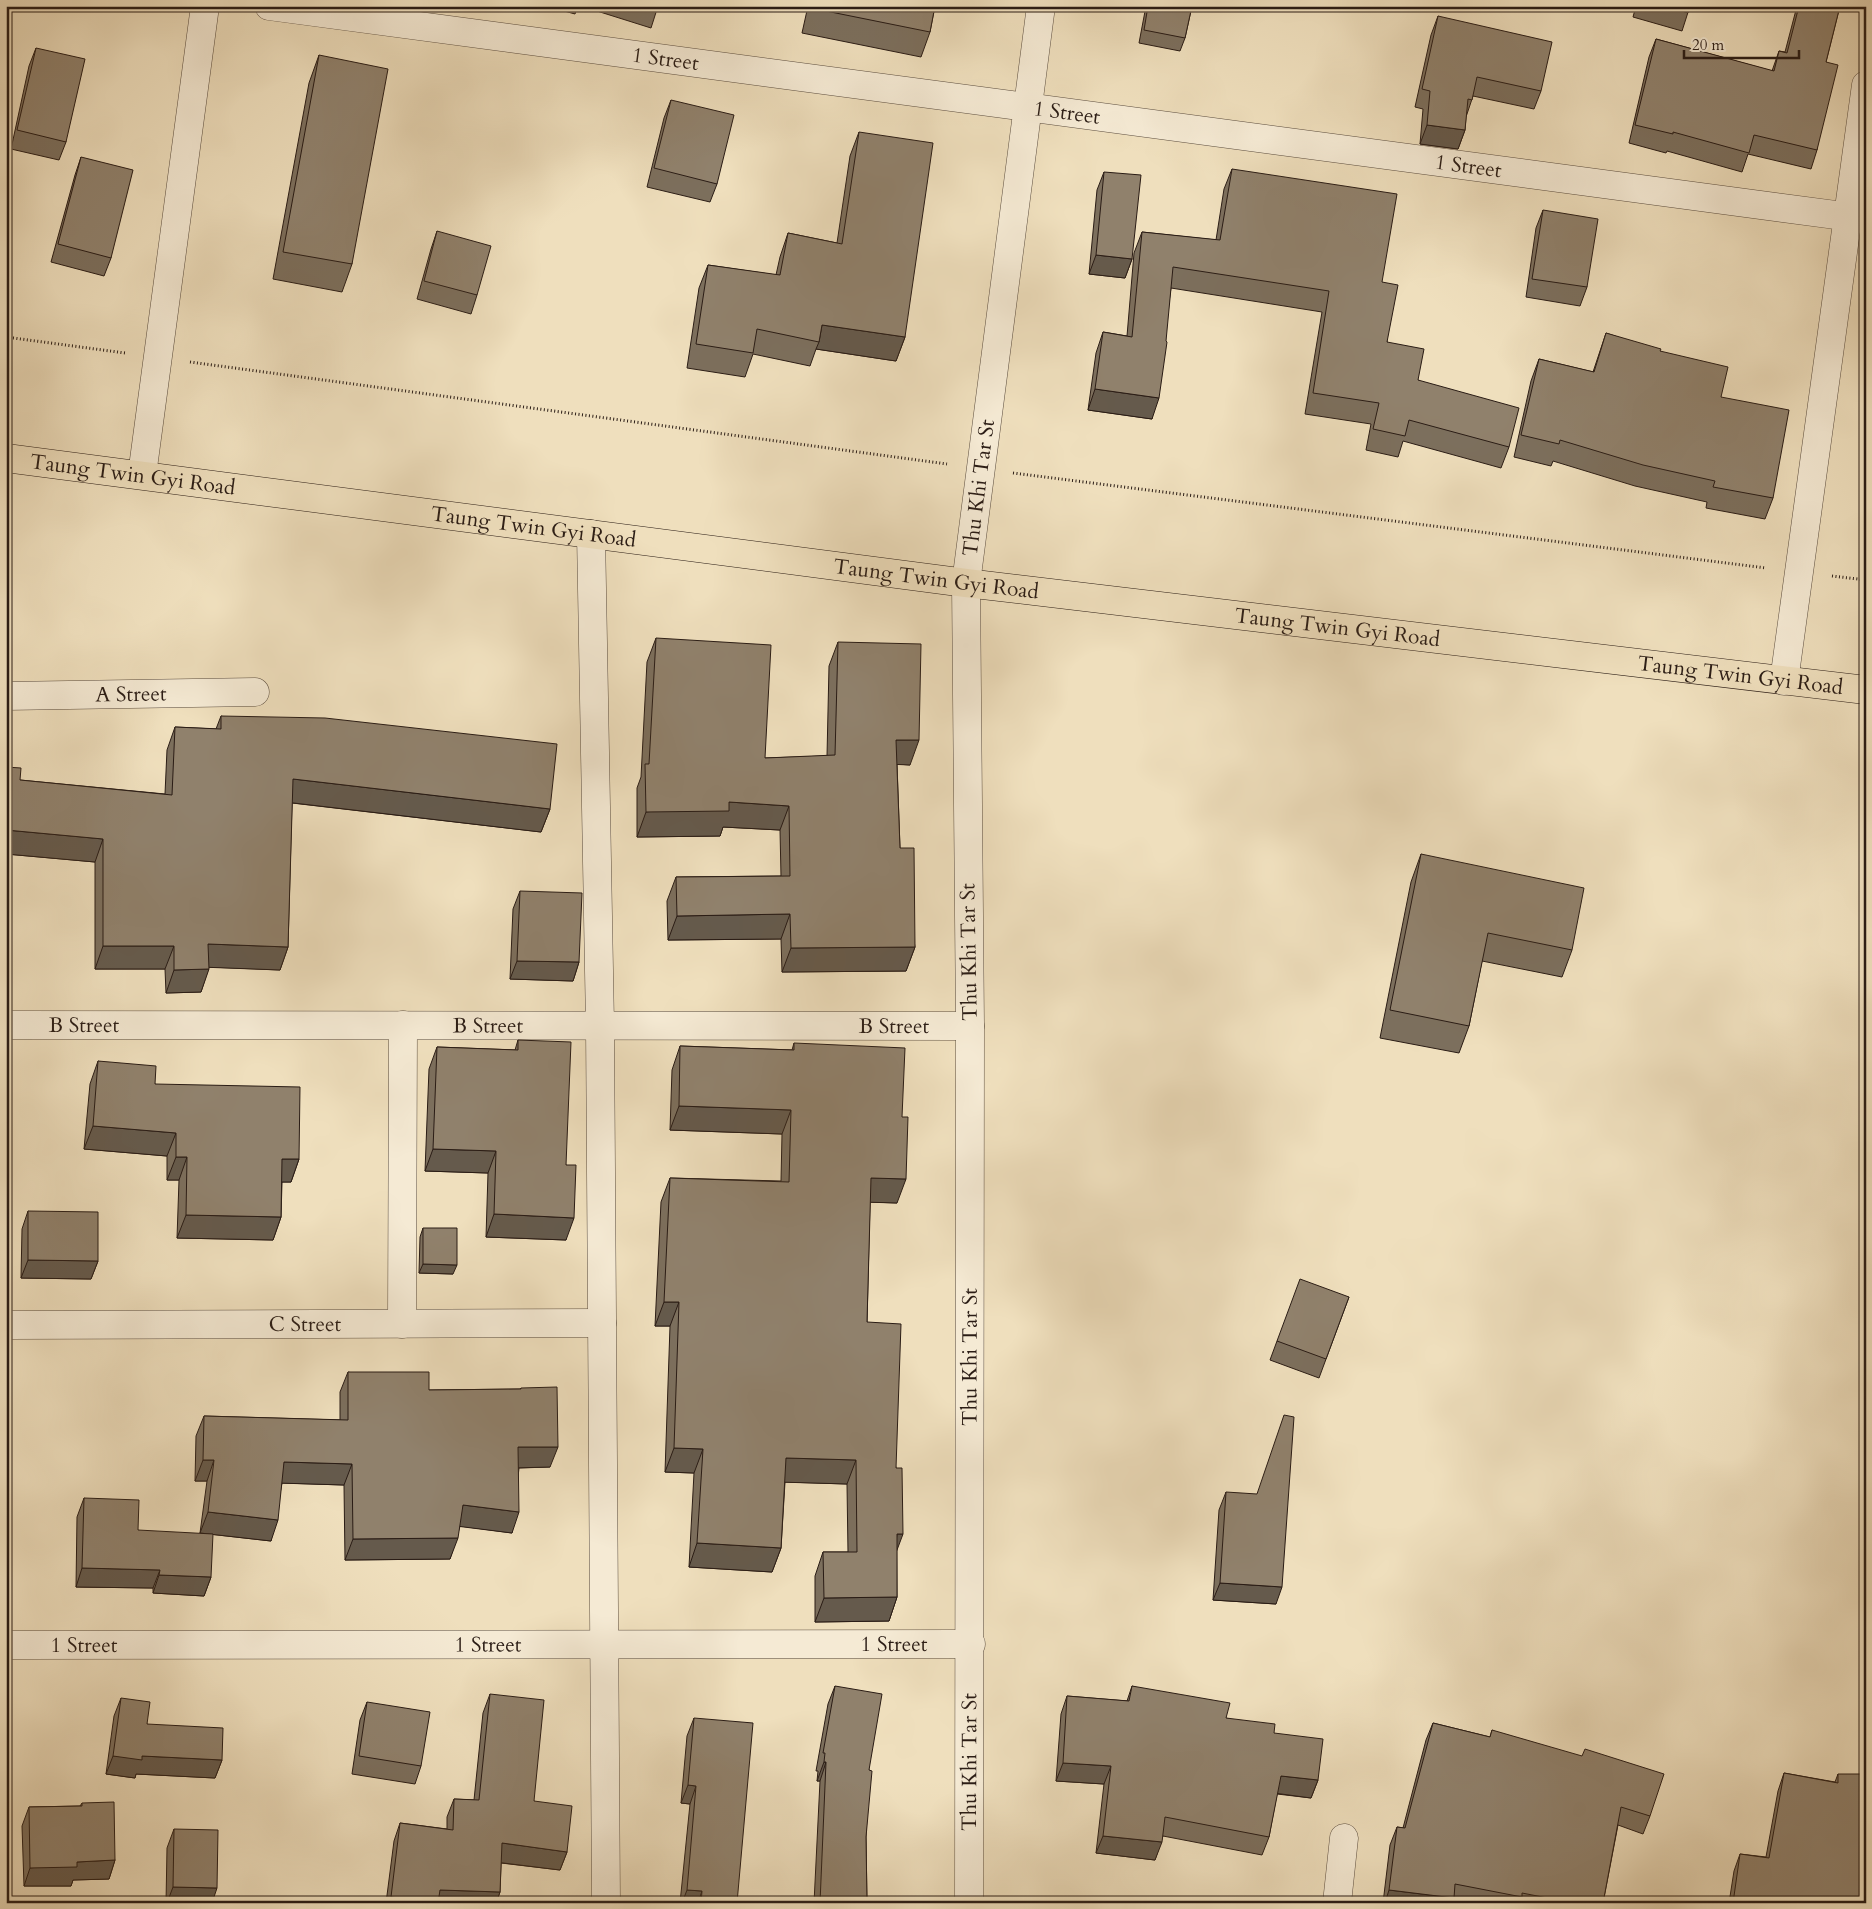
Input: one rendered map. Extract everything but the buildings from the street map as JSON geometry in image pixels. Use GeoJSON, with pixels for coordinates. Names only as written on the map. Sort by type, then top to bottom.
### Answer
{"type":"FeatureCollection","features":[{"type":"Feature","properties":{"kind":"highway","name":"Taung Twin Gyi Road"},"geometry":{"type":"LineString","coordinates":[[6,458],[966,583],[1866,690]]}},
{"type":"Feature","properties":{"kind":"street"},"geometry":{"type":"LineString","coordinates":[[142,475],[205,6]]}},
{"type":"Feature","properties":{"kind":"street","name":"1 Street"},"geometry":{"type":"LineString","coordinates":[[269,6],[1857,218]]}},
{"type":"Feature","properties":{"kind":"street","name":"Thu Khi Tar St"},"geometry":{"type":"LineString","coordinates":[[969,1903],[970,1026],[966,583],[1041,6]]}},
{"type":"Feature","properties":{"kind":"street"},"geometry":{"type":"LineString","coordinates":[[1784,681],[1799,572],[1857,218],[1866,85]]}},
{"type":"Feature","properties":{"kind":"street"},"geometry":{"type":"LineString","coordinates":[[591,534],[600,1025],[606,1903]]}},
{"type":"Feature","properties":{"kind":"street","name":"A Street"},"geometry":{"type":"LineString","coordinates":[[6,696],[255,692]]}},
{"type":"Feature","properties":{"kind":"street","name":"B Street"},"geometry":{"type":"LineString","coordinates":[[6,1025],[970,1026]]}},
{"type":"Feature","properties":{"kind":"street"},"geometry":{"type":"LineString","coordinates":[[402,1324],[403,1025]]}},
{"type":"Feature","properties":{"kind":"street","name":"C Street"},"geometry":{"type":"LineString","coordinates":[[6,1325],[602,1323]]}},
{"type":"Feature","properties":{"kind":"street","name":"1 Street"},"geometry":{"type":"LineString","coordinates":[[6,1645],[970,1644]]}},
{"type":"Feature","properties":{"kind":"street"},"geometry":{"type":"LineString","coordinates":[[1337,1903],[1344,1838]]}},
{"type":"Feature","properties":{"kind":"path"},"geometry":{"type":"LineString","coordinates":[[6,337],[981,469],[1866,580]]}}]}
